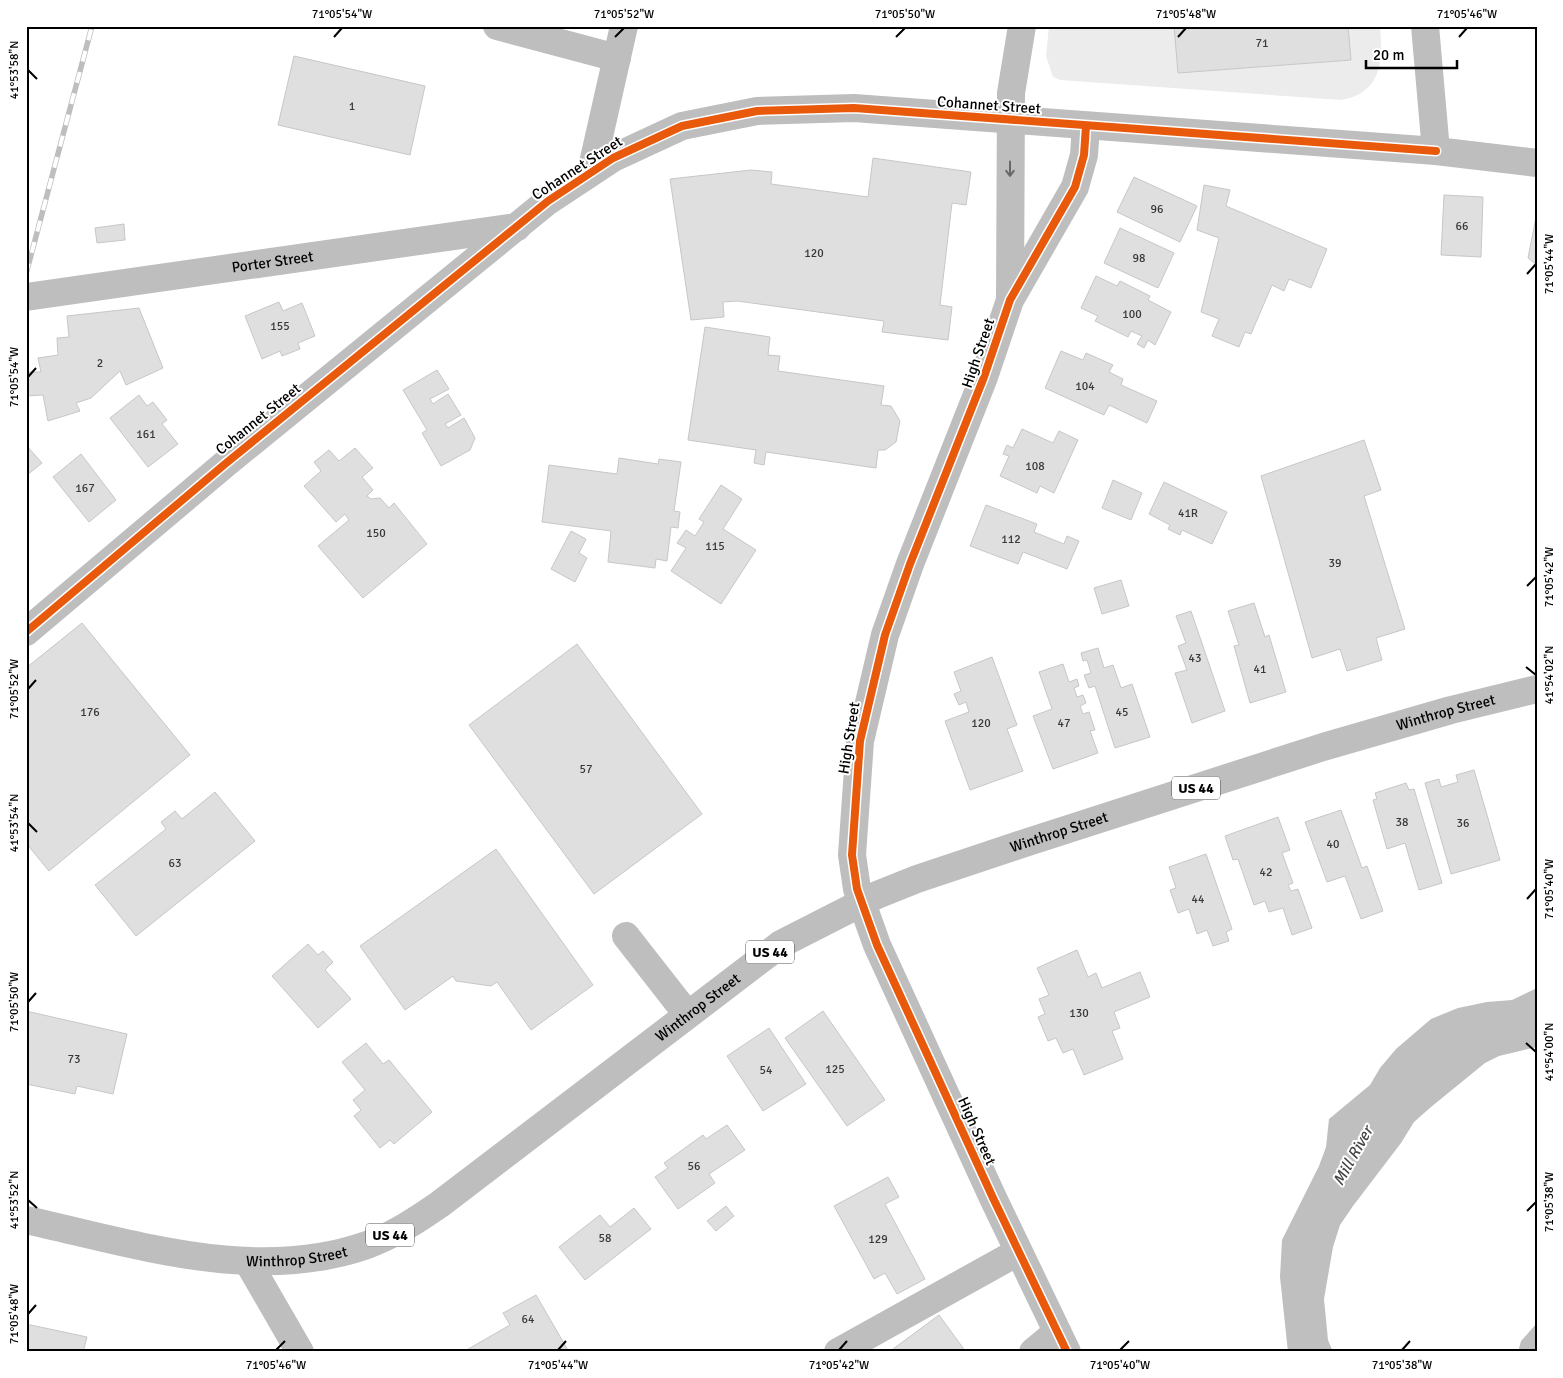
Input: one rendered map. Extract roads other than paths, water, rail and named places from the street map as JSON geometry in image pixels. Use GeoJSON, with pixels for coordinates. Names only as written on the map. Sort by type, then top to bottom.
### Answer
{"type":"FeatureCollection","features":[{"type":"Feature","properties":{"kind":"main road"},"geometry":{"type":"LineString","coordinates":[[497,26],[617,58]]}},
{"type":"Feature","properties":{"kind":"main road"},"geometry":{"type":"LineString","coordinates":[[591,172],[624,26]]}},
{"type":"Feature","properties":{"kind":"main road","name":"High Street"},"geometry":{"type":"LineString","coordinates":[[1010,300],[1010,120],[1014,67],[1022,26]]}},
{"type":"Feature","properties":{"kind":"main road"},"geometry":{"type":"LineString","coordinates":[[1425,26],[1436,151]]}},
{"type":"Feature","properties":{"kind":"main road","name":"Cohannet Street"},"geometry":{"type":"LineString","coordinates":[[26,632],[238,453],[517,227],[591,172],[636,146],[682,126],[756,111],[854,108],[1436,151],[1537,163]]}},
{"type":"Feature","properties":{"kind":"main road","name":"High Street"},"geometry":{"type":"LineString","coordinates":[[1062,1342],[1018,1252],[877,945],[861,903],[853,874],[852,841],[860,740],[876,668],[910,564],[974,406],[1010,300],[1075,187],[1084,155],[1086,126]]}},
{"type":"Feature","properties":{"kind":"main road","name":"Porter Street"},"geometry":{"type":"LineString","coordinates":[[26,297],[517,227]]}},
{"type":"Feature","properties":{"kind":"main road","name":"Winthrop Street"},"geometry":{"type":"LineString","coordinates":[[26,1220],[193,1256],[248,1262],[322,1256],[344,1252],[368,1244],[414,1222],[781,944],[861,903],[917,879],[1323,747],[1450,710],[1537,689]]}},
{"type":"Feature","properties":{"kind":"main road"},"geometry":{"type":"LineString","coordinates":[[626,936],[687,1014]]}},
{"type":"Feature","properties":{"kind":"main road"},"geometry":{"type":"LineString","coordinates":[[838,1352],[1018,1252]]}},
{"type":"Feature","properties":{"kind":"main road"},"geometry":{"type":"LineString","coordinates":[[248,1262],[300,1352]]}},
{"type":"Feature","properties":{"kind":"main road"},"geometry":{"type":"LineString","coordinates":[[1033,1352],[1062,1342]]}},
{"type":"Feature","properties":{"kind":"water","name":"Mill River"},"geometry":{"type":"Polygon","coordinates":[[[1537,988],[1537,1047],[1499,1056],[1485,1063],[1414,1122],[1401,1143],[1340,1225],[1333,1247],[1324,1299],[1328,1340],[1333,1352],[1288,1352],[1280,1277],[1282,1240],[1319,1166],[1326,1147],[1329,1119],[1370,1085],[1380,1068],[1396,1049],[1431,1019],[1458,1008],[1487,1002],[1512,1000],[1537,988]]]}},
{"type":"Feature","properties":{"kind":"water"},"geometry":{"type":"Polygon","coordinates":[[[1537,1323],[1537,1352],[1518,1352],[1521,1341],[1537,1323]]]}},
{"type":"Feature","properties":{"kind":"railway"},"geometry":{"type":"LineString","coordinates":[[26,274],[92,26]]}}]}
